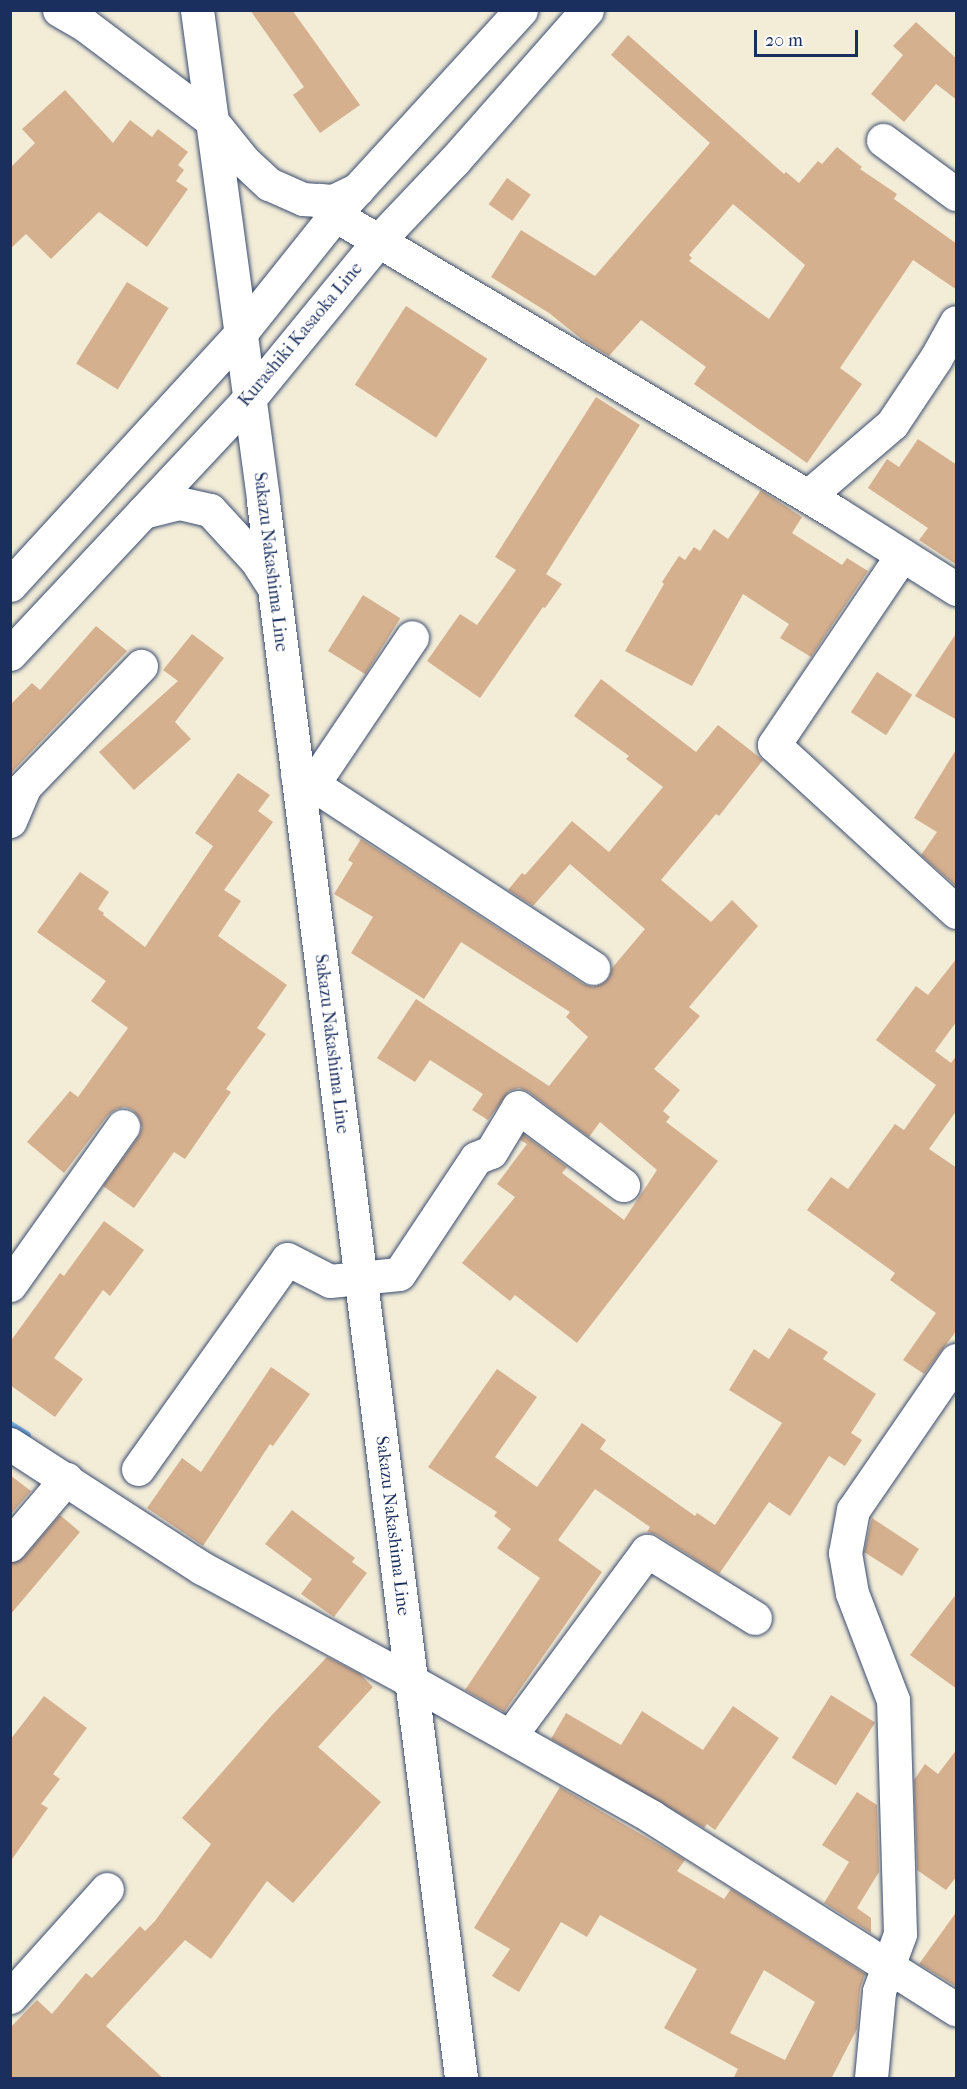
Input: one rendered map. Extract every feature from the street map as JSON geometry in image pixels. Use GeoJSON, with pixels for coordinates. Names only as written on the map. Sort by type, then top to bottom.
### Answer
{"type":"FeatureCollection","features":[{"type":"Feature","properties":{"kind":"street"},"geometry":{"type":"LineString","coordinates":[[59,10],[85,25],[211,120],[244,161],[270,184],[327,208],[808,496],[957,590]]}},
{"type":"Feature","properties":{"kind":"street","name":"Sakazu Nakashima Line"},"geometry":{"type":"LineString","coordinates":[[197,10],[274,588],[305,779],[361,1279],[461,2079]]}},
{"type":"Feature","properties":{"kind":"street"},"geometry":{"type":"LineString","coordinates":[[10,585],[240,334],[327,208],[358,189],[521,10]]}},
{"type":"Feature","properties":{"kind":"street","name":"Kurashiki Kasaoka Line"},"geometry":{"type":"LineString","coordinates":[[10,654],[249,399],[379,240],[454,161],[587,10]]}},
{"type":"Feature","properties":{"kind":"street"},"geometry":{"type":"LineString","coordinates":[[883,140],[957,194]]}},
{"type":"Feature","properties":{"kind":"street"},"geometry":{"type":"LineString","coordinates":[[808,496],[892,424],[946,365],[957,322]]}},
{"type":"Feature","properties":{"kind":"street"},"geometry":{"type":"LineString","coordinates":[[143,513],[179,503],[210,510],[256,560],[274,588]]}},
{"type":"Feature","properties":{"kind":"street"},"geometry":{"type":"LineString","coordinates":[[902,555],[774,745],[957,912]]}},
{"type":"Feature","properties":{"kind":"street"},"geometry":{"type":"LineString","coordinates":[[412,637],[305,779],[593,968]]}},
{"type":"Feature","properties":{"kind":"street"},"geometry":{"type":"LineString","coordinates":[[10,820],[25,786],[141,666]]}},
{"type":"Feature","properties":{"kind":"street"},"geometry":{"type":"LineString","coordinates":[[138,1469],[287,1259],[330,1281],[399,1274],[476,1158],[491,1152],[518,1107],[623,1185]]}},
{"type":"Feature","properties":{"kind":"street"},"geometry":{"type":"LineString","coordinates":[[10,1285],[123,1126]]}},
{"type":"Feature","properties":{"kind":"street"},"geometry":{"type":"LineString","coordinates":[[872,2079],[879,1990],[890,1967],[900,1934],[893,1700],[852,1593],[845,1553],[853,1510],[957,1360]]}},
{"type":"Feature","properties":{"kind":"street"},"geometry":{"type":"LineString","coordinates":[[10,1444],[202,1568],[411,1680],[652,1817],[957,2009]]}},
{"type":"Feature","properties":{"kind":"street"},"geometry":{"type":"LineString","coordinates":[[10,1545],[66,1479]]}},
{"type":"Feature","properties":{"kind":"street"},"geometry":{"type":"LineString","coordinates":[[510,1736],[647,1551],[755,1618]]}},
{"type":"Feature","properties":{"kind":"street"},"geometry":{"type":"LineString","coordinates":[[10,1997],[107,1889]]}},
{"type":"Feature","properties":{"kind":"building"},"geometry":{"type":"Polygon","coordinates":[[[250,10],[292,10],[360,105],[320,133],[293,95],[304,87],[250,10]]]}},
{"type":"Feature","properties":{"kind":"building"},"geometry":{"type":"Polygon","coordinates":[[[916,22],[957,59],[957,100],[936,84],[904,122],[871,94],[903,55],[893,46],[916,22]]]}},
{"type":"Feature","properties":{"kind":"building"},"geometry":{"type":"Polygon","coordinates":[[[628,35],[784,174],[786,172],[799,183],[818,161],[822,164],[837,147],[862,167],[860,169],[897,194],[894,199],[957,244],[957,290],[913,260],[840,368],[862,384],[807,463],[694,384],[706,367],[641,320],[609,356],[584,341],[549,313],[491,277],[521,230],[595,276],[710,143],[611,55],[628,35]],[[733,204],[689,255],[692,258],[689,261],[769,319],[805,265],[733,204]]]}},
{"type":"Feature","properties":{"kind":"building"},"geometry":{"type":"Polygon","coordinates":[[[65,90],[113,143],[130,120],[152,137],[158,129],[188,152],[178,165],[184,170],[176,181],[188,189],[147,247],[99,212],[51,259],[26,234],[10,249],[10,168],[35,143],[22,129],[65,90]]]}},
{"type":"Feature","properties":{"kind":"building"},"geometry":{"type":"Polygon","coordinates":[[[507,178],[531,195],[512,221],[489,204],[507,178]]]}},
{"type":"Feature","properties":{"kind":"building"},"geometry":{"type":"Polygon","coordinates":[[[127,282],[169,308],[118,389],[76,363],[127,282]]]}},
{"type":"Feature","properties":{"kind":"building"},"geometry":{"type":"Polygon","coordinates":[[[406,306],[487,359],[436,438],[355,385],[406,306]]]}},
{"type":"Feature","properties":{"kind":"building"},"geometry":{"type":"Polygon","coordinates":[[[596,397],[640,425],[546,574],[562,584],[545,608],[543,607],[480,698],[427,661],[460,614],[477,625],[516,570],[495,557],[596,397]]]}},
{"type":"Feature","properties":{"kind":"building"},"geometry":{"type":"Polygon","coordinates":[[[918,439],[957,465],[957,565],[919,540],[928,528],[868,488],[887,459],[899,467],[918,439]]]}},
{"type":"Feature","properties":{"kind":"building"},"geometry":{"type":"Polygon","coordinates":[[[761,490],[802,517],[792,533],[842,565],[847,558],[868,571],[811,657],[780,638],[789,624],[743,594],[692,686],[625,651],[664,584],[662,582],[679,556],[685,560],[694,547],[700,551],[714,529],[728,539],[761,490]]]}},
{"type":"Feature","properties":{"kind":"building"},"geometry":{"type":"Polygon","coordinates":[[[363,595],[400,618],[365,674],[328,651],[363,595]]]}},
{"type":"Feature","properties":{"kind":"building"},"geometry":{"type":"Polygon","coordinates":[[[96,626],[127,651],[10,774],[10,705],[32,683],[40,690],[96,626]]]}},
{"type":"Feature","properties":{"kind":"building"},"geometry":{"type":"Polygon","coordinates":[[[957,632],[957,720],[915,696],[957,632]]]}},
{"type":"Feature","properties":{"kind":"building"},"geometry":{"type":"Polygon","coordinates":[[[192,634],[224,658],[175,722],[191,739],[134,790],[99,752],[178,681],[163,670],[192,634]]]}},
{"type":"Feature","properties":{"kind":"building"},"geometry":{"type":"Polygon","coordinates":[[[877,672],[912,695],[886,735],[851,712],[877,672]]]}},
{"type":"Feature","properties":{"kind":"building"},"geometry":{"type":"Polygon","coordinates":[[[601,679],[696,752],[718,725],[763,760],[719,816],[716,814],[661,880],[711,922],[732,900],[758,926],[689,1007],[700,1016],[654,1069],[680,1090],[663,1111],[670,1117],[666,1122],[718,1161],[577,1343],[515,1295],[510,1301],[462,1263],[515,1197],[497,1184],[527,1144],[520,1140],[523,1134],[567,1167],[562,1173],[624,1220],[657,1170],[600,1122],[589,1137],[529,1092],[519,1088],[509,1091],[488,1120],[472,1110],[483,1094],[430,1060],[415,1082],[377,1058],[416,999],[549,1086],[588,1037],[566,1017],[570,1012],[461,942],[424,999],[351,953],[373,917],[334,894],[353,863],[348,860],[361,839],[583,984],[593,987],[602,984],[609,978],[612,968],[645,929],[570,864],[533,906],[508,890],[522,873],[525,875],[572,821],[609,852],[663,787],[626,759],[629,756],[574,716],[601,679]]]}},
{"type":"Feature","properties":{"kind":"building"},"geometry":{"type":"Polygon","coordinates":[[[957,748],[957,887],[921,855],[937,832],[914,818],[957,748]]]}},
{"type":"Feature","properties":{"kind":"building"},"geometry":{"type":"Polygon","coordinates":[[[238,773],[270,795],[258,811],[273,822],[224,890],[241,901],[218,936],[287,985],[257,1028],[266,1034],[226,1089],[231,1092],[185,1159],[174,1152],[134,1208],[103,1186],[139,1136],[142,1128],[140,1119],[133,1110],[125,1107],[116,1109],[108,1115],[64,1173],[27,1142],[70,1091],[78,1097],[128,1028],[91,1001],[106,981],[37,932],[80,872],[109,892],[98,909],[104,913],[103,915],[145,947],[213,846],[195,833],[238,773]]]}},
{"type":"Feature","properties":{"kind":"building"},"geometry":{"type":"Polygon","coordinates":[[[957,958],[957,1021],[935,1051],[951,1063],[957,1055],[957,1110],[929,1149],[957,1168],[957,1330],[924,1374],[903,1360],[936,1313],[890,1280],[895,1273],[807,1210],[831,1177],[848,1189],[895,1124],[904,1130],[936,1085],[876,1040],[916,986],[928,995],[957,958]]]}},
{"type":"Feature","properties":{"kind":"building"},"geometry":{"type":"Polygon","coordinates":[[[104,1221],[144,1250],[110,1296],[103,1290],[54,1358],[83,1379],[55,1417],[10,1385],[10,1342],[60,1273],[64,1276],[104,1221]]]}},
{"type":"Feature","properties":{"kind":"building"},"geometry":{"type":"Polygon","coordinates":[[[789,1328],[828,1352],[823,1359],[876,1394],[851,1433],[862,1440],[845,1466],[829,1456],[790,1516],[769,1502],[719,1574],[657,1535],[647,1532],[650,1527],[595,1489],[558,1540],[602,1572],[504,1712],[465,1690],[540,1578],[497,1548],[511,1529],[494,1516],[497,1512],[428,1467],[497,1369],[537,1397],[495,1457],[537,1487],[582,1423],[606,1440],[600,1449],[695,1516],[697,1513],[715,1525],[782,1423],[729,1390],[754,1349],[769,1359],[789,1328]]]}},
{"type":"Feature","properties":{"kind":"building"},"geometry":{"type":"Polygon","coordinates":[[[271,1367],[310,1394],[273,1446],[270,1444],[203,1546],[147,1508],[182,1458],[201,1472],[271,1367]]]}},
{"type":"Feature","properties":{"kind":"building"},"geometry":{"type":"Polygon","coordinates":[[[10,1475],[31,1491],[10,1515],[10,1475]]]}},
{"type":"Feature","properties":{"kind":"building"},"geometry":{"type":"Polygon","coordinates":[[[292,1510],[355,1558],[352,1562],[367,1573],[334,1617],[301,1594],[312,1579],[265,1544],[292,1510]]]}},
{"type":"Feature","properties":{"kind":"building"},"geometry":{"type":"Polygon","coordinates":[[[60,1515],[80,1532],[10,1615],[10,1563],[24,1557],[60,1515]]]}},
{"type":"Feature","properties":{"kind":"building"},"geometry":{"type":"Polygon","coordinates":[[[872,1518],[919,1549],[902,1576],[864,1552],[872,1518]]]}},
{"type":"Feature","properties":{"kind":"building"},"geometry":{"type":"Polygon","coordinates":[[[957,1593],[957,1689],[910,1655],[957,1593]]]}},
{"type":"Feature","properties":{"kind":"building"},"geometry":{"type":"Polygon","coordinates":[[[327,1657],[360,1674],[373,1687],[318,1747],[381,1802],[293,1903],[267,1881],[211,1959],[185,1940],[106,2026],[164,2079],[10,2079],[10,2028],[37,2000],[52,2014],[86,1973],[92,1978],[140,1926],[145,1931],[155,1921],[211,1844],[182,1818],[272,1715],[327,1657]]]}},
{"type":"Feature","properties":{"kind":"building"},"geometry":{"type":"Polygon","coordinates":[[[831,1695],[875,1723],[836,1785],[792,1758],[831,1695]]]}},
{"type":"Feature","properties":{"kind":"building"},"geometry":{"type":"Polygon","coordinates":[[[44,1696],[87,1728],[53,1774],[60,1779],[41,1804],[48,1808],[10,1862],[10,1740],[44,1696]]]}},
{"type":"Feature","properties":{"kind":"building"},"geometry":{"type":"Polygon","coordinates":[[[733,1706],[779,1738],[715,1830],[707,1824],[704,1828],[551,1739],[566,1713],[621,1745],[642,1711],[703,1750],[733,1706]]]}},
{"type":"Feature","properties":{"kind":"building"},"geometry":{"type":"Polygon","coordinates":[[[957,1749],[957,1876],[946,1890],[917,1870],[914,1780],[925,1764],[938,1774],[957,1749]]]}},
{"type":"Feature","properties":{"kind":"building"},"geometry":{"type":"Polygon","coordinates":[[[560,1787],[685,1860],[677,1871],[724,1899],[731,1889],[865,1974],[860,1989],[857,2029],[831,2079],[733,2079],[738,2069],[664,2028],[697,1969],[600,1915],[587,1937],[561,1922],[519,1992],[492,1976],[510,1949],[474,1928],[560,1787]],[[764,1970],[730,2033],[785,2060],[815,2002],[764,1970]]]}},
{"type":"Feature","properties":{"kind":"building"},"geometry":{"type":"Polygon","coordinates":[[[857,1792],[877,1805],[879,1872],[857,1908],[871,1918],[871,1933],[824,1903],[849,1862],[822,1845],[857,1792]]]}},
{"type":"Feature","properties":{"kind":"building"},"geometry":{"type":"Polygon","coordinates":[[[957,1911],[957,1987],[919,1964],[957,1911]]]}},
{"type":"Feature","properties":{"kind":"waterway"},"geometry":{"type":"LineString","coordinates":[[10,1426],[26,1436]]}}]}
